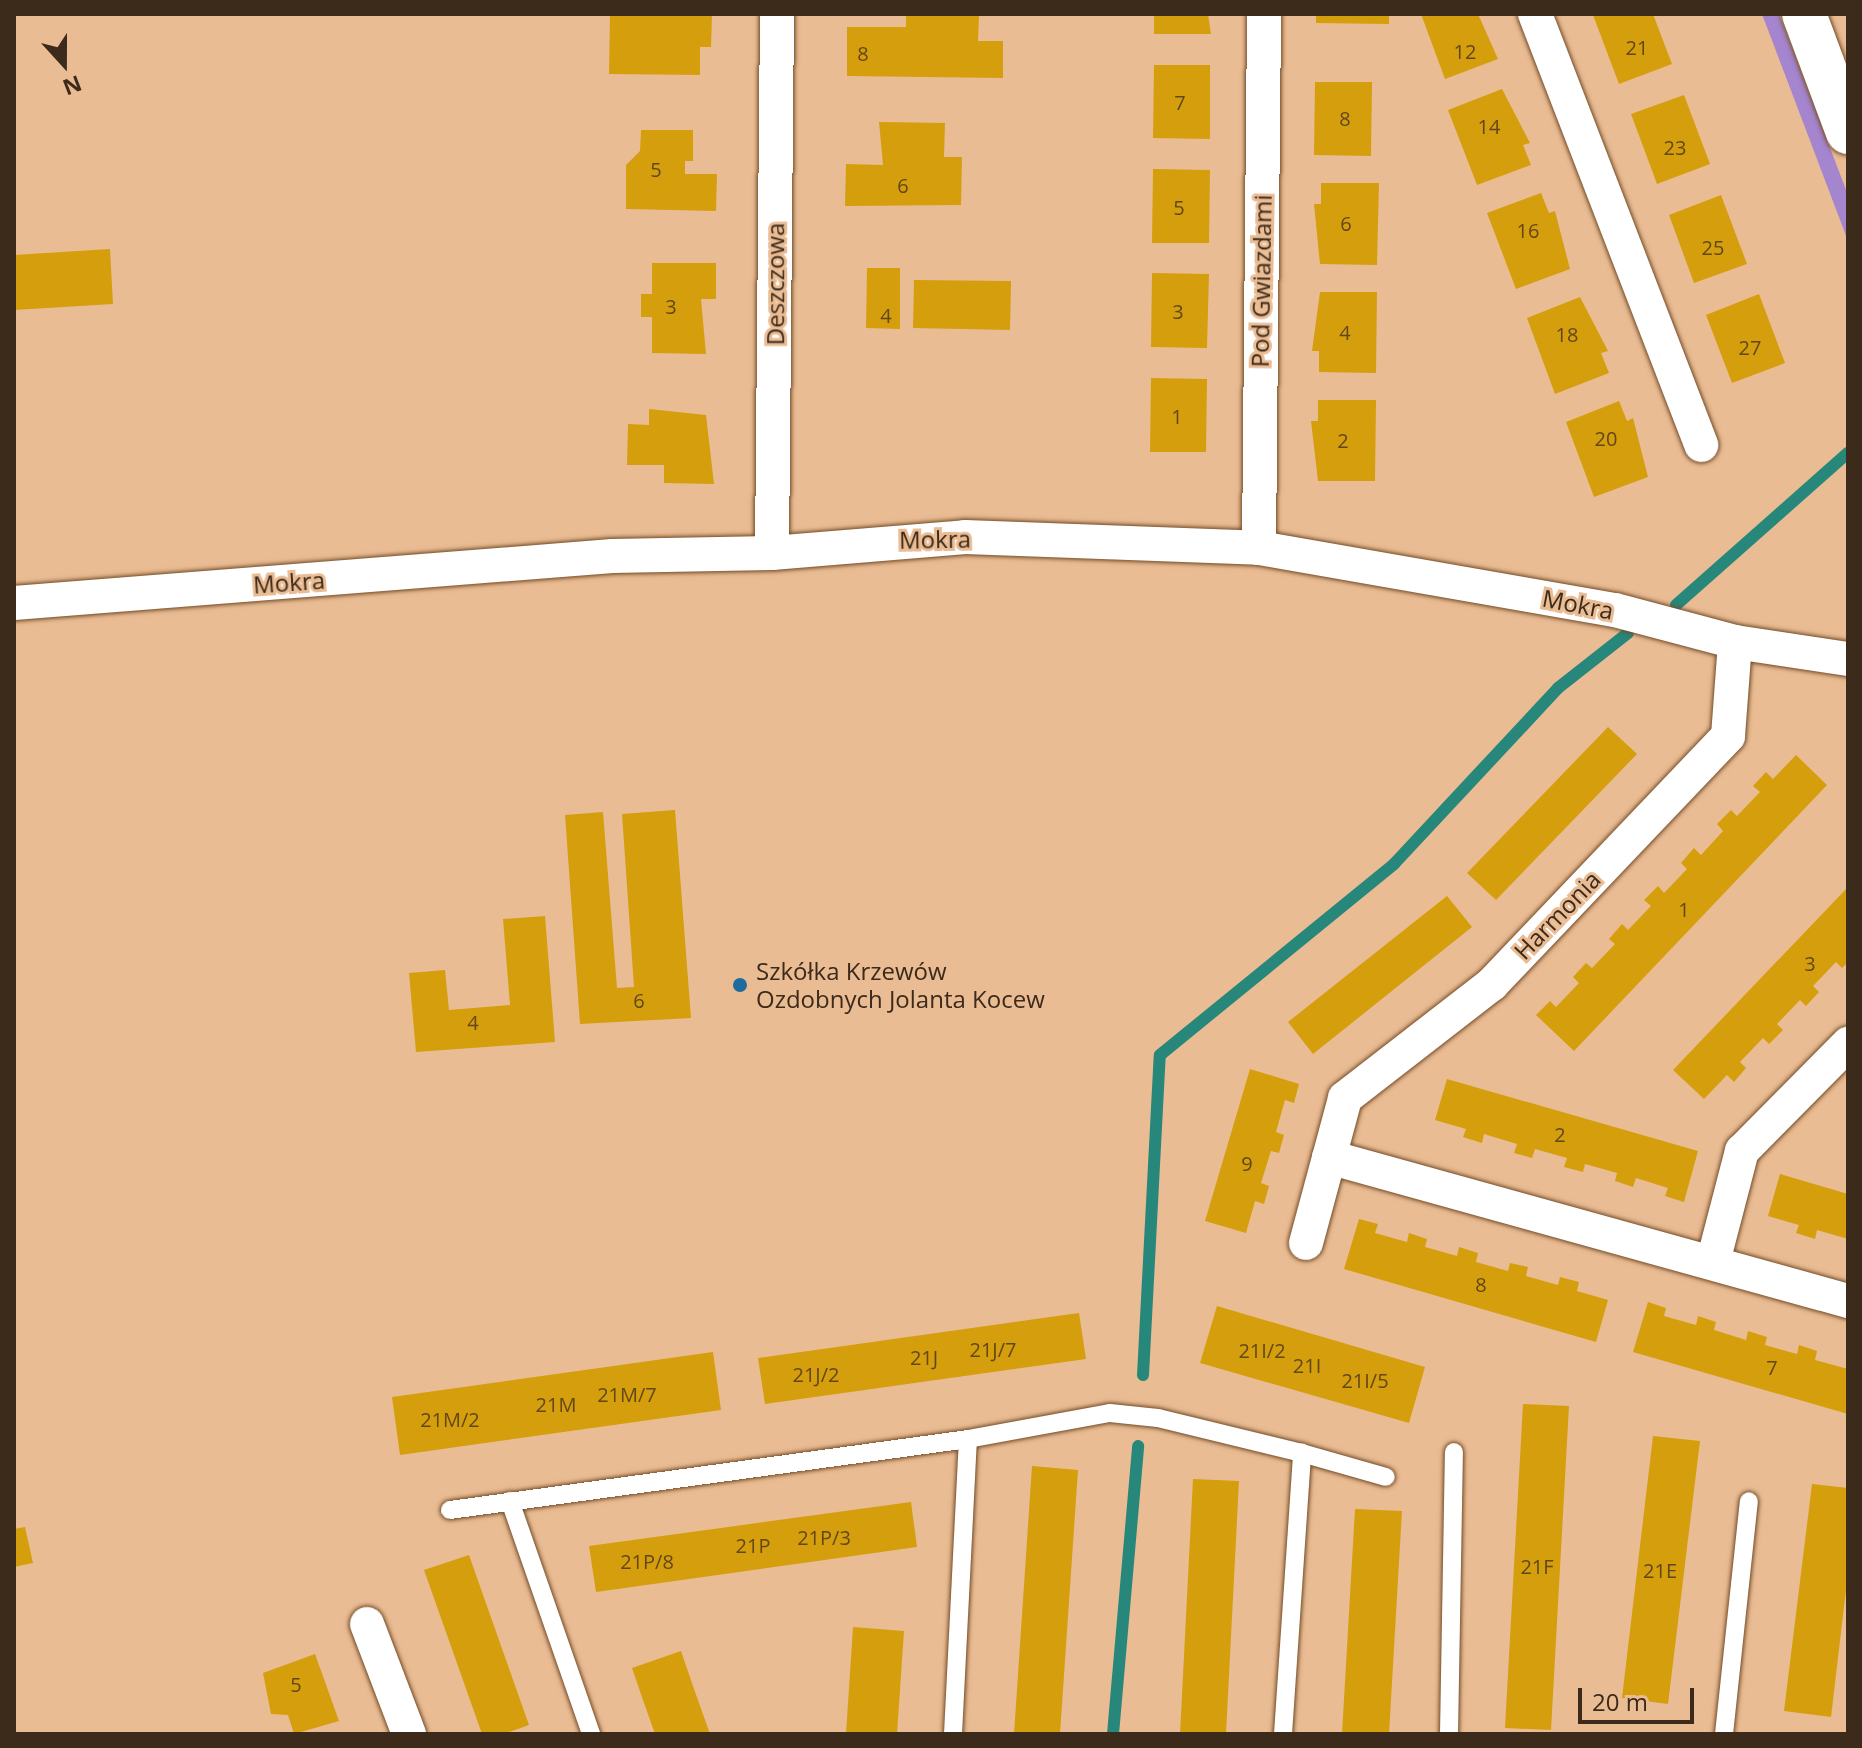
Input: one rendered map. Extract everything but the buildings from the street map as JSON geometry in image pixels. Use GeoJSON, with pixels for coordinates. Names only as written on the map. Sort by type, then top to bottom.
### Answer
{"type":"FeatureCollection","features":[{"type":"Feature","properties":{"kind":"street","name":"Deszczowa"},"geometry":{"type":"LineString","coordinates":[[772,553],[777,14]]}},
{"type":"Feature","properties":{"kind":"street","name":"Pod Gwiazdami"},"geometry":{"type":"LineString","coordinates":[[1259,548],[1264,14]]}},
{"type":"Feature","properties":{"kind":"street"},"geometry":{"type":"LineString","coordinates":[[1535,14],[1701,445]]}},
{"type":"Feature","properties":{"kind":"street"},"geometry":{"type":"LineString","coordinates":[[1804,14],[1848,132]]}},
{"type":"Feature","properties":{"kind":"street","name":"Mokra"},"geometry":{"type":"LineString","coordinates":[[14,603],[612,556],[772,553],[965,537],[1259,548],[1615,610],[1735,642],[1848,659]]}},
{"type":"Feature","properties":{"kind":"street","name":"Harmonia"},"geometry":{"type":"LineString","coordinates":[[1306,1243],[1345,1098],[1492,984],[1728,736],[1735,642]]}},
{"type":"Feature","properties":{"kind":"street"},"geometry":{"type":"LineString","coordinates":[[1713,1262],[1742,1151],[1848,1044]]}},
{"type":"Feature","properties":{"kind":"street"},"geometry":{"type":"LineString","coordinates":[[1329,1157],[1848,1301]]}},
{"type":"Feature","properties":{"kind":"street"},"geometry":{"type":"LineString","coordinates":[[367,1624],[409,1734]]}},
{"type":"Feature","properties":{"kind":"lane"},"geometry":{"type":"LineString","coordinates":[[450,1510],[968,1439],[1110,1413],[1158,1418],[1386,1477]]}},
{"type":"Feature","properties":{"kind":"lane"},"geometry":{"type":"LineString","coordinates":[[953,1734],[968,1439]]}},
{"type":"Feature","properties":{"kind":"lane"},"geometry":{"type":"LineString","coordinates":[[1449,1734],[1454,1452]]}},
{"type":"Feature","properties":{"kind":"lane"},"geometry":{"type":"LineString","coordinates":[[1283,1734],[1302,1453]]}},
{"type":"Feature","properties":{"kind":"lane"},"geometry":{"type":"LineString","coordinates":[[510,1501],[591,1734]]}},
{"type":"Feature","properties":{"kind":"lane"},"geometry":{"type":"LineString","coordinates":[[1724,1734],[1749,1501]]}},
{"type":"Feature","properties":{"kind":"shaded area"},"geometry":{"type":"Polygon","coordinates":[[[1762,14],[1779,14],[1848,195],[1848,241],[1762,14]]]}},
{"type":"Feature","properties":{"kind":"waterway"},"geometry":{"type":"LineString","coordinates":[[1676,605],[1848,453]]}},
{"type":"Feature","properties":{"kind":"waterway"},"geometry":{"type":"LineString","coordinates":[[1143,1375],[1160,1055],[1394,864],[1558,688],[1628,633]]}},
{"type":"Feature","properties":{"kind":"waterway"},"geometry":{"type":"LineString","coordinates":[[1113,1734],[1138,1446]]}},
{"type":"Feature","properties":{"kind":"place","name":"Szkółka Krzewów Ozdobnych Jolanta Kocew"},"geometry":{"type":"Point","coordinates":[740,985]}}]}
